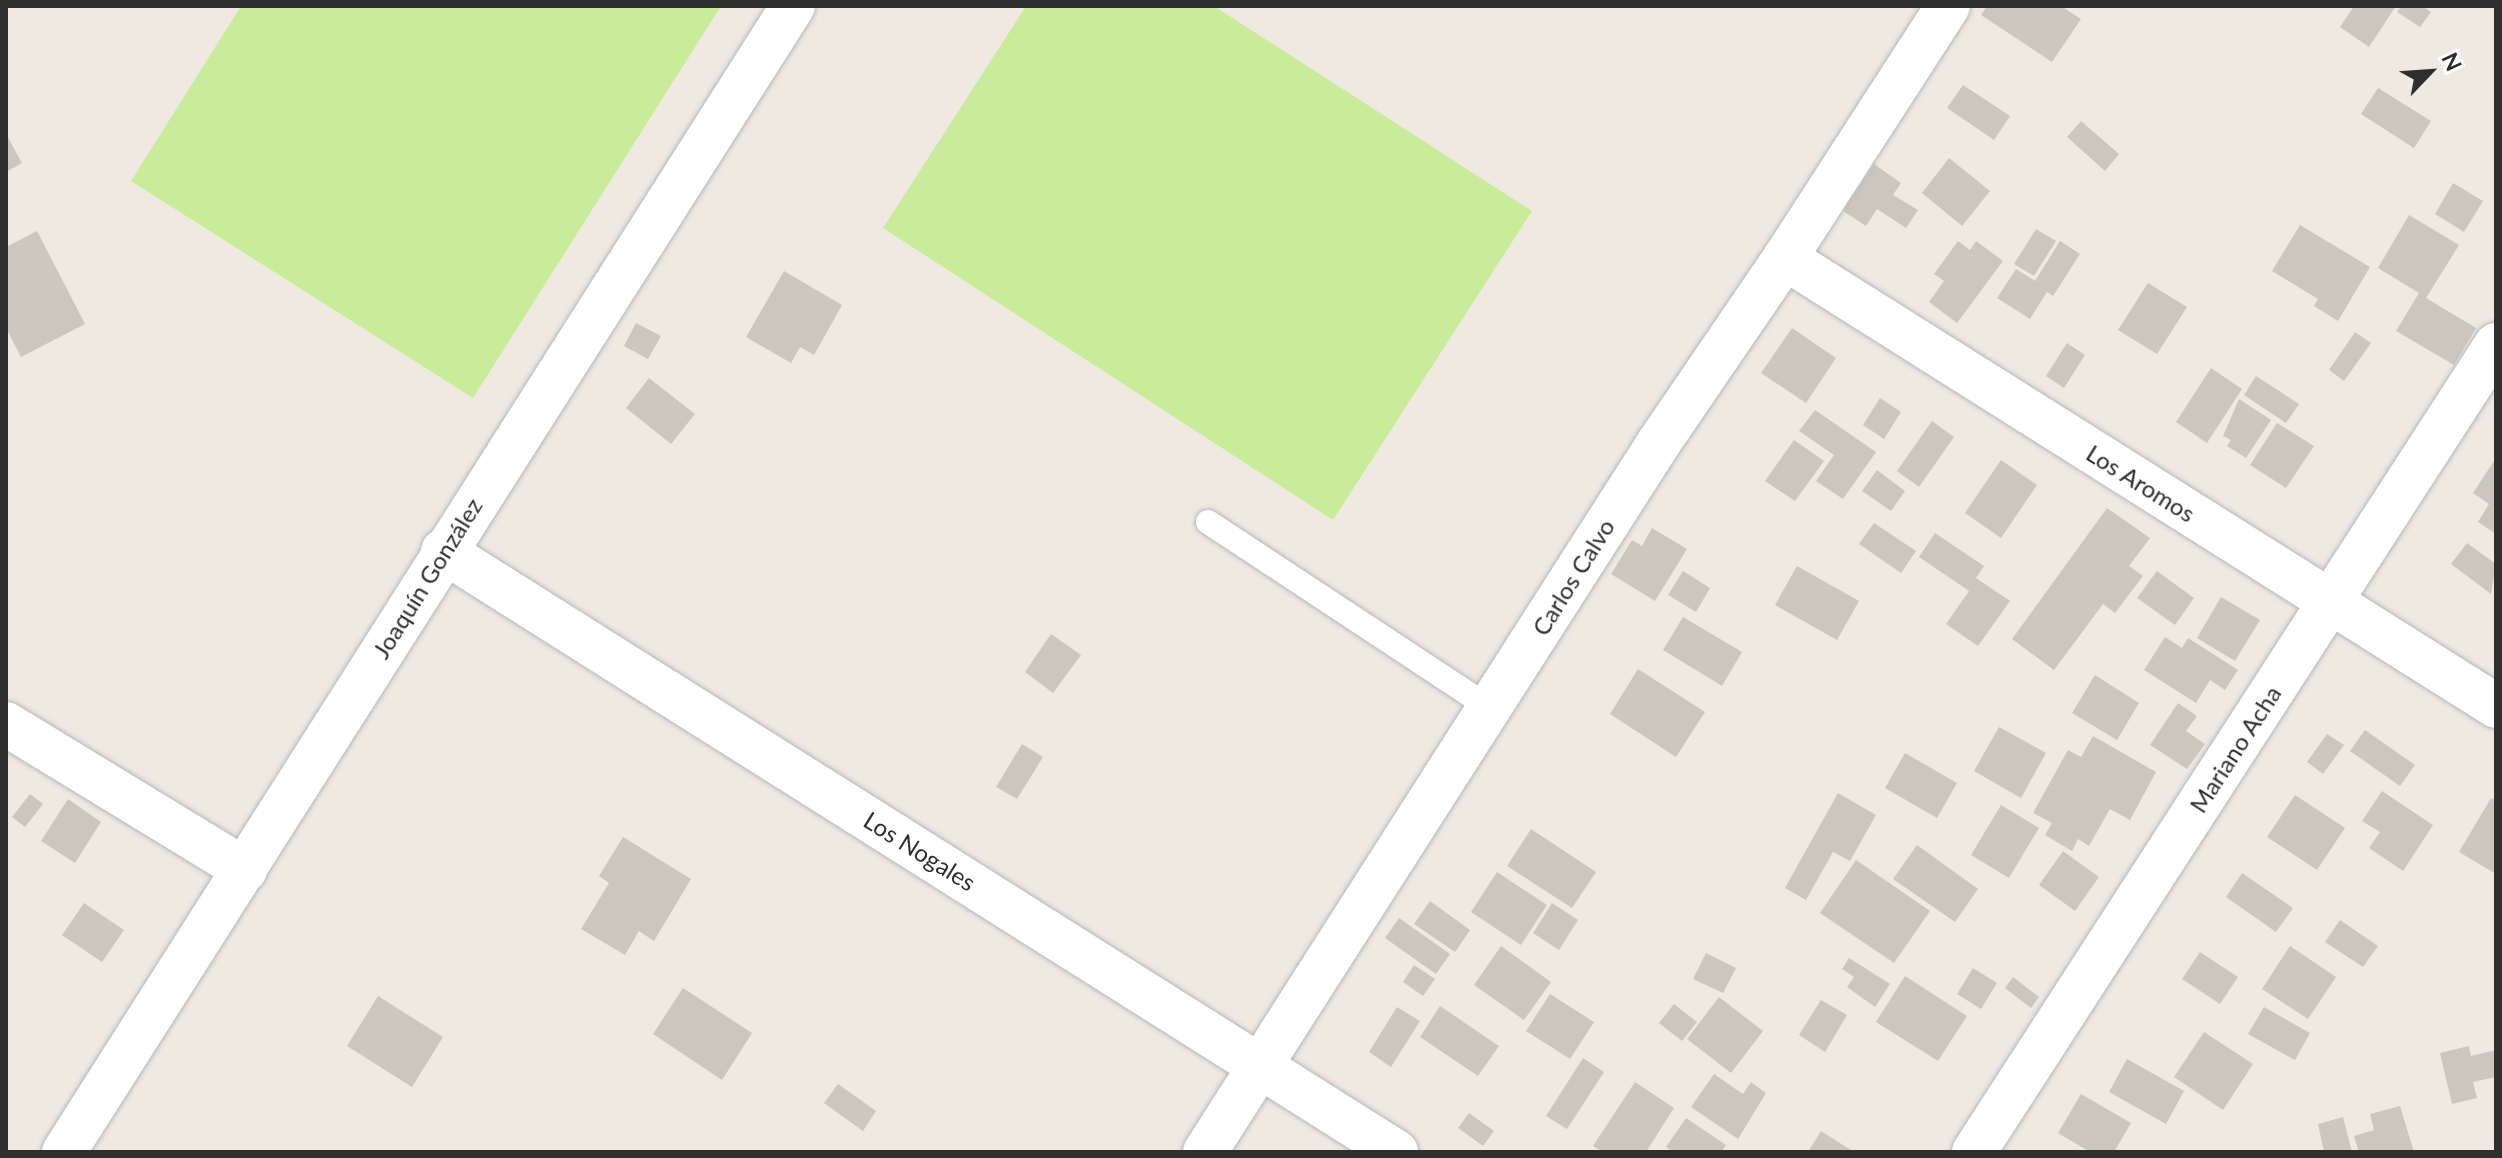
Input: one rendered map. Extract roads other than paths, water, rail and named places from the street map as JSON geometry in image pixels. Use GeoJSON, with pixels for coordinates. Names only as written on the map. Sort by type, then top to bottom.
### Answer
{"type":"FeatureCollection","features":[{"type":"Feature","properties":{"kind":"street","name":"Joaquín González"},"geometry":{"type":"LineString","coordinates":[[64,1152],[245,870],[443,551],[793,6]]}},
{"type":"Feature","properties":{"kind":"street","name":"Carlos Calvo"},"geometry":{"type":"LineString","coordinates":[[1205,1152],[1658,444],[1785,258],[1948,6]]}},
{"type":"Feature","properties":{"kind":"street","name":"Los Aromos"},"geometry":{"type":"LineString","coordinates":[[1785,258],[2496,706]]}},
{"type":"Feature","properties":{"kind":"street","name":"Mariano Acha"},"geometry":{"type":"LineString","coordinates":[[1974,1152],[2496,345]]}},
{"type":"Feature","properties":{"kind":"street","name":"Los Nogales"},"geometry":{"type":"LineString","coordinates":[[443,551],[1396,1152]]}},
{"type":"Feature","properties":{"kind":"street"},"geometry":{"type":"LineString","coordinates":[[6,724],[245,870]]}},
{"type":"Feature","properties":{"kind":"lane"},"geometry":{"type":"LineString","coordinates":[[1208,522],[1490,708]]}}]}
